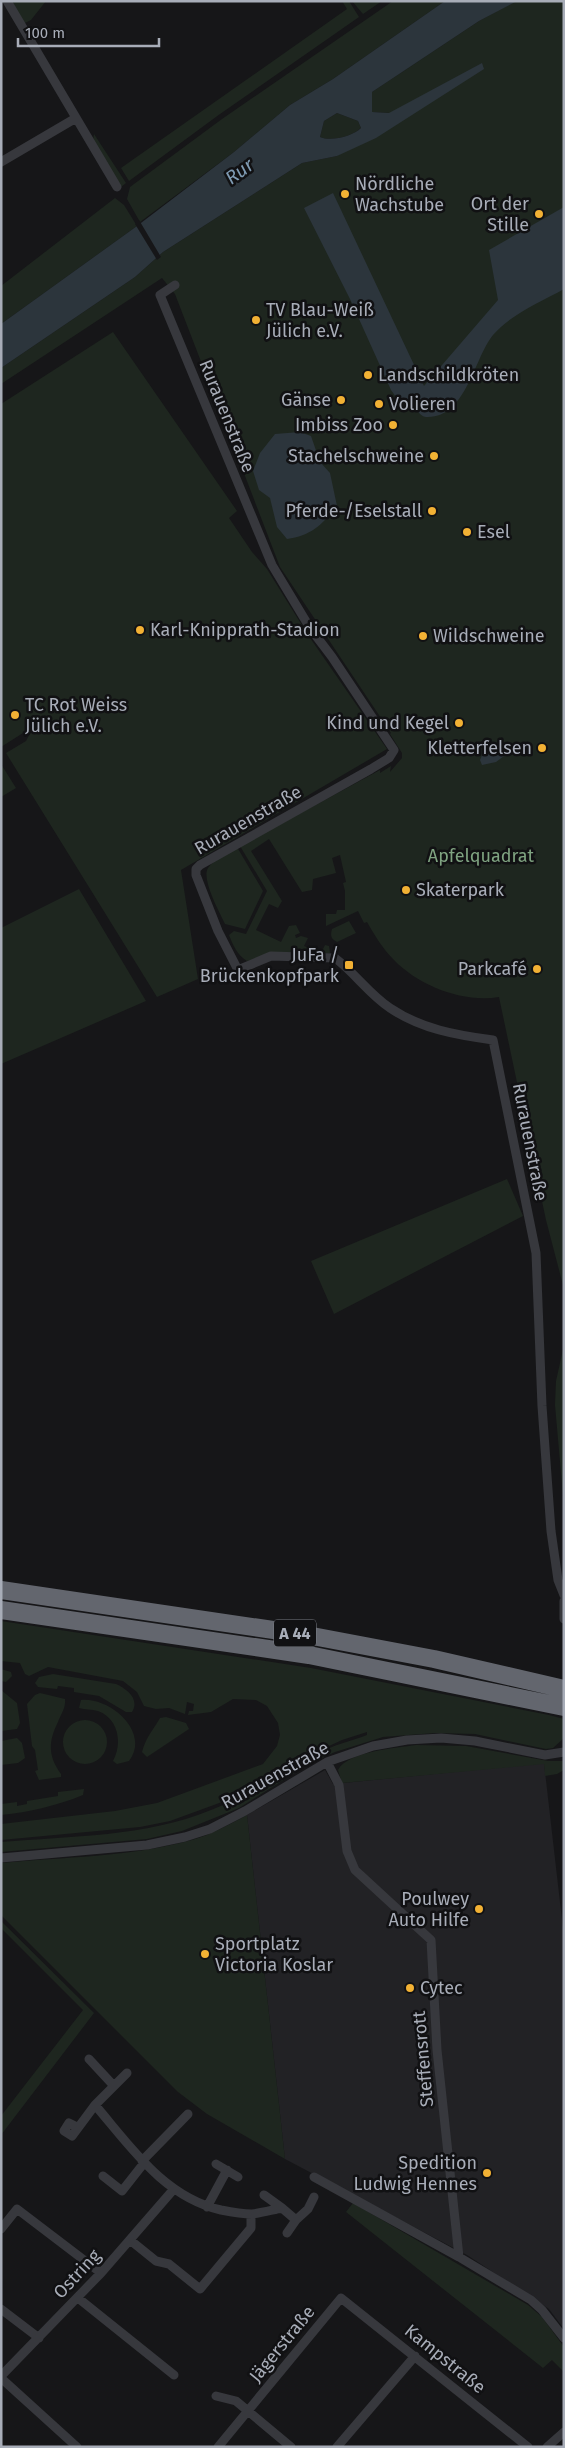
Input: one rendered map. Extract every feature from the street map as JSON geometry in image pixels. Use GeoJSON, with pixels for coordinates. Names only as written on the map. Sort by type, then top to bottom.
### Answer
{"type":"FeatureCollection","features":[{"type":"Feature","properties":{"kind":"highway","name":"A 44"},"geometry":{"type":"LineString","coordinates":[[1,1590],[195,1617],[307,1635],[434,1659],[564,1689]]}},
{"type":"Feature","properties":{"kind":"highway","name":"A 44"},"geometry":{"type":"LineString","coordinates":[[1,1610],[309,1655],[564,1707]]}},
{"type":"Feature","properties":{"kind":"street"},"geometry":{"type":"LineString","coordinates":[[7,1],[117,187]]}},
{"type":"Feature","properties":{"kind":"street"},"geometry":{"type":"LineString","coordinates":[[1,162],[76,118]]}},
{"type":"Feature","properties":{"kind":"street","name":"Rurauenstraße"},"geometry":{"type":"LineString","coordinates":[[175,285],[160,295],[272,565],[310,628],[343,673],[394,750],[389,758],[200,865],[196,869],[196,875],[218,931],[238,970],[271,956],[335,958],[390,1007],[418,1023],[451,1035],[493,1040],[536,1253],[542,1406],[551,1531],[559,1588],[564,1595]]}},
{"type":"Feature","properties":{"kind":"street"},"geometry":{"type":"LineString","coordinates":[[564,1601],[564,1619]]}},
{"type":"Feature","properties":{"kind":"street","name":"Rurauenstraße"},"geometry":{"type":"LineString","coordinates":[[1,1858],[147,1845],[185,1837],[210,1828],[245,1811],[327,1762],[373,1746],[416,1739],[441,1738],[475,1741],[545,1755],[564,1752]]}},
{"type":"Feature","properties":{"kind":"street","name":"Steffensrott"},"geometry":{"type":"LineString","coordinates":[[327,1762],[339,1785],[347,1851],[355,1870],[431,1940],[437,2050],[459,2257]]}},
{"type":"Feature","properties":{"kind":"street"},"geometry":{"type":"LineString","coordinates":[[89,2059],[114,2086]]}},
{"type":"Feature","properties":{"kind":"street"},"geometry":{"type":"LineString","coordinates":[[77,2128],[95,2105],[127,2073]]}},
{"type":"Feature","properties":{"kind":"street"},"geometry":{"type":"LineString","coordinates":[[95,2105],[143,2162],[173,2190],[207,2206],[251,2214],[282,2208]]}},
{"type":"Feature","properties":{"kind":"street"},"geometry":{"type":"LineString","coordinates":[[103,2176],[122,2191],[143,2162],[188,2114]]}},
{"type":"Feature","properties":{"kind":"street"},"geometry":{"type":"LineString","coordinates":[[216,2164],[238,2177]]}},
{"type":"Feature","properties":{"kind":"street"},"geometry":{"type":"LineString","coordinates":[[207,2206],[226,2170]]}},
{"type":"Feature","properties":{"kind":"street"},"geometry":{"type":"LineString","coordinates":[[314,2177],[459,2257],[531,2300],[542,2310],[564,2338]]}},
{"type":"Feature","properties":{"kind":"street","name":"Ostring"},"geometry":{"type":"LineString","coordinates":[[1,2377],[101,2273],[173,2190]]}},
{"type":"Feature","properties":{"kind":"street"},"geometry":{"type":"LineString","coordinates":[[264,2195],[296,2220]]}},
{"type":"Feature","properties":{"kind":"street"},"geometry":{"type":"LineString","coordinates":[[287,2233],[296,2220],[308,2209],[314,2197]]}},
{"type":"Feature","properties":{"kind":"street"},"geometry":{"type":"LineString","coordinates":[[1,2229],[17,2209],[101,2273]]}},
{"type":"Feature","properties":{"kind":"street"},"geometry":{"type":"LineString","coordinates":[[130,2240],[156,2261],[169,2264],[200,2289],[251,2228],[251,2214]]}},
{"type":"Feature","properties":{"kind":"street"},"geometry":{"type":"LineString","coordinates":[[78,2298],[174,2375]]}},
{"type":"Feature","properties":{"kind":"street","name":"Kampstraße"},"geometry":{"type":"LineString","coordinates":[[341,2298],[528,2447]]}},
{"type":"Feature","properties":{"kind":"street","name":"Jägerstraße"},"geometry":{"type":"LineString","coordinates":[[218,2447],[341,2298]]}},
{"type":"Feature","properties":{"kind":"street"},"geometry":{"type":"LineString","coordinates":[[1,2309],[38,2338]]}},
{"type":"Feature","properties":{"kind":"street"},"geometry":{"type":"LineString","coordinates":[[337,2447],[415,2356]]}},
{"type":"Feature","properties":{"kind":"street"},"geometry":{"type":"LineString","coordinates":[[1,2377],[77,2447]]}},
{"type":"Feature","properties":{"kind":"street"},"geometry":{"type":"LineString","coordinates":[[216,2396],[236,2401],[291,2447]]}},
{"type":"Feature","properties":{"kind":"street"},"geometry":{"type":"LineString","coordinates":[[547,2447],[564,2432]]}},
{"type":"Feature","properties":{"kind":"shaded area"},"geometry":{"type":"Polygon","coordinates":[[[544,1763],[564,1937],[564,2329],[549,2309],[467,2255],[285,2159],[247,1815],[325,1770],[333,1784],[544,1763]]]}},
{"type":"Feature","properties":{"kind":"green space"},"geometry":{"type":"Polygon","coordinates":[[[12,1],[46,1],[31,20],[23,24],[12,1]]]}},
{"type":"Feature","properties":{"kind":"green space"},"geometry":{"type":"Polygon","coordinates":[[[342,1],[349,1],[359,17],[220,114],[129,181],[121,168],[347,9],[342,1]]]}},
{"type":"Feature","properties":{"kind":"green space"},"geometry":{"type":"Polygon","coordinates":[[[352,1],[382,1],[363,14],[352,1]]]}},
{"type":"Feature","properties":{"kind":"green space"},"geometry":{"type":"Polygon","coordinates":[[[393,1],[445,1],[333,79],[290,105],[234,152],[140,222],[127,199],[130,187],[222,119],[393,1]]]}},
{"type":"Feature","properties":{"kind":"green space","name":"Apfelquadrat"},"geometry":{"type":"Polygon","coordinates":[[[516,1],[564,1],[564,1289],[546,1220],[499,997],[485,998],[457,995],[416,978],[390,956],[367,922],[364,923],[358,911],[326,926],[326,914],[336,914],[337,910],[345,910],[343,883],[346,882],[340,855],[332,858],[336,873],[313,879],[312,890],[302,892],[269,839],[251,851],[282,901],[278,908],[269,904],[256,930],[281,942],[289,926],[296,925],[300,933],[295,935],[296,938],[301,936],[308,938],[304,946],[320,953],[287,952],[247,961],[238,953],[229,935],[234,931],[246,934],[267,891],[240,846],[380,770],[380,773],[391,766],[390,772],[402,758],[402,753],[391,733],[280,567],[175,294],[162,278],[1,384],[1,368],[135,277],[163,252],[302,163],[337,156],[389,113],[372,112],[372,92],[479,21],[516,1]]]}},
{"type":"Feature","properties":{"kind":"green space"},"geometry":{"type":"Polygon","coordinates":[[[337,113],[358,121],[361,128],[342,137],[330,139],[320,137],[324,121],[337,113]]]}},
{"type":"Feature","properties":{"kind":"green space"},"geometry":{"type":"Polygon","coordinates":[[[94,134],[126,183],[121,187],[93,141],[94,134]]]}},
{"type":"Feature","properties":{"kind":"green space"},"geometry":{"type":"Polygon","coordinates":[[[115,198],[124,205],[137,226],[1,324],[1,286],[115,198]]]}},
{"type":"Feature","properties":{"kind":"green space","name":"Karl-Knipprath-Stadion"},"geometry":{"type":"Polygon","coordinates":[[[113,332],[237,511],[229,518],[252,552],[267,569],[308,635],[387,749],[181,870],[198,979],[157,997],[6,753],[26,741],[34,726],[1,747],[1,404],[113,332]]]}},
{"type":"Feature","properties":{"kind":"green space"},"geometry":{"type":"Polygon","coordinates":[[[1,764],[16,788],[1,797],[1,764]]]}},
{"type":"Feature","properties":{"kind":"green space"},"geometry":{"type":"Polygon","coordinates":[[[237,847],[263,891],[245,929],[225,924],[207,880],[208,868],[217,859],[237,847]]]}},
{"type":"Feature","properties":{"kind":"green space"},"geometry":{"type":"Polygon","coordinates":[[[79,889],[146,1001],[1,1064],[1,928],[79,889]]]}},
{"type":"Feature","properties":{"kind":"green space"},"geometry":{"type":"Polygon","coordinates":[[[349,921],[356,933],[337,942],[333,940],[331,935],[332,929],[349,921]]]}},
{"type":"Feature","properties":{"kind":"green space"},"geometry":{"type":"Polygon","coordinates":[[[325,945],[329,946],[330,953],[321,953],[325,945]]]}},
{"type":"Feature","properties":{"kind":"green space"},"geometry":{"type":"Polygon","coordinates":[[[507,1179],[523,1216],[334,1314],[311,1261],[507,1179]]]}},
{"type":"Feature","properties":{"kind":"green space"},"geometry":{"type":"Polygon","coordinates":[[[564,1345],[564,1507],[555,1405],[556,1381],[564,1345]]]}},
{"type":"Feature","properties":{"kind":"green space"},"geometry":{"type":"Polygon","coordinates":[[[1,1621],[311,1668],[549,1715],[564,1719],[564,1738],[553,1748],[546,1749],[475,1734],[435,1733],[383,1737],[335,1752],[309,1764],[239,1808],[182,1831],[147,1839],[1,1852],[1,1842],[108,1834],[160,1826],[186,1819],[225,1804],[318,1753],[367,1735],[367,1732],[342,1740],[314,1753],[222,1802],[170,1821],[140,1827],[1,1840],[1,1824],[115,1811],[157,1803],[263,1764],[277,1746],[280,1735],[278,1723],[267,1706],[256,1700],[233,1699],[211,1712],[188,1715],[189,1711],[193,1711],[194,1704],[187,1702],[185,1714],[169,1708],[156,1709],[144,1706],[137,1692],[123,1681],[48,1667],[29,1676],[25,1674],[20,1663],[1,1661],[1,1621]]]}},
{"type":"Feature","properties":{"kind":"green space"},"geometry":{"type":"Polygon","coordinates":[[[1,1669],[11,1672],[12,1676],[6,1682],[1,1681],[1,1669]]]}},
{"type":"Feature","properties":{"kind":"green space"},"geometry":{"type":"Polygon","coordinates":[[[53,1674],[116,1684],[131,1695],[134,1703],[132,1712],[126,1712],[99,1696],[74,1692],[74,1688],[58,1686],[57,1689],[38,1687],[35,1683],[39,1677],[53,1674]]]}},
{"type":"Feature","properties":{"kind":"green space"},"geometry":{"type":"Polygon","coordinates":[[[1,1690],[17,1703],[20,1723],[17,1729],[1,1731],[1,1690]]]}},
{"type":"Feature","properties":{"kind":"green space"},"geometry":{"type":"Polygon","coordinates":[[[40,1693],[65,1699],[65,1702],[51,1742],[52,1755],[61,1777],[39,1780],[35,1771],[38,1770],[35,1750],[32,1746],[27,1704],[35,1695],[40,1693]]]}},
{"type":"Feature","properties":{"kind":"green space"},"geometry":{"type":"Polygon","coordinates":[[[81,1700],[104,1704],[124,1718],[131,1728],[135,1739],[134,1750],[129,1761],[117,1764],[113,1761],[118,1747],[117,1732],[114,1725],[105,1714],[79,1708],[81,1700]]]}},
{"type":"Feature","properties":{"kind":"green space"},"geometry":{"type":"Polygon","coordinates":[[[166,1717],[186,1723],[189,1729],[147,1757],[142,1752],[146,1741],[160,1718],[166,1717]]]}},
{"type":"Feature","properties":{"kind":"green space"},"geometry":{"type":"Polygon","coordinates":[[[81,1720],[89,1720],[101,1726],[107,1742],[101,1758],[89,1764],[81,1764],[69,1758],[63,1746],[63,1738],[69,1726],[81,1720]]]}},
{"type":"Feature","properties":{"kind":"green space"},"geometry":{"type":"Polygon","coordinates":[[[17,1738],[22,1743],[25,1758],[18,1763],[1,1765],[1,1741],[17,1738]]]}},
{"type":"Feature","properties":{"kind":"green space"},"geometry":{"type":"Polygon","coordinates":[[[416,1745],[466,1746],[548,1761],[564,1761],[564,1770],[557,1774],[545,1776],[544,1764],[342,1783],[338,1770],[343,1764],[352,1759],[386,1749],[416,1745]]]}},
{"type":"Feature","properties":{"kind":"green space"},"geometry":{"type":"Polygon","coordinates":[[[84,1789],[83,1795],[63,1802],[33,1810],[1,1815],[1,1804],[17,1802],[17,1806],[27,1804],[27,1801],[58,1796],[58,1792],[84,1789]]]}},
{"type":"Feature","properties":{"kind":"green space"},"geometry":{"type":"Polygon","coordinates":[[[247,1815],[285,2159],[207,2114],[178,2092],[1,1915],[1,1863],[97,1856],[169,1846],[206,1835],[247,1815]]]}},
{"type":"Feature","properties":{"kind":"green space"},"geometry":{"type":"Polygon","coordinates":[[[1,1921],[94,2013],[1,2135],[1,2116],[83,2010],[1,1928],[1,1921]]]}},
{"type":"Feature","properties":{"kind":"green space"},"geometry":{"type":"Polygon","coordinates":[[[353,2203],[528,2305],[542,2317],[564,2347],[564,2372],[552,2360],[543,2368],[346,2212],[353,2203]]]}},
{"type":"Feature","properties":{"kind":"water","name":"Rur"},"geometry":{"type":"Polygon","coordinates":[[[445,1],[517,1],[479,21],[372,92],[372,112],[389,113],[482,63],[484,69],[376,138],[337,156],[302,163],[163,252],[135,277],[1,368],[1,324],[137,226],[234,152],[290,105],[333,79],[445,1]],[[337,113],[324,121],[320,137],[330,139],[353,133],[361,128],[358,121],[337,113]]]}},
{"type":"Feature","properties":{"kind":"water"},"geometry":{"type":"Polygon","coordinates":[[[333,193],[424,386],[498,300],[489,250],[564,207],[564,289],[508,321],[493,335],[486,345],[460,398],[451,408],[440,415],[426,417],[421,415],[413,408],[403,407],[391,390],[350,299],[304,208],[333,193]]]}},
{"type":"Feature","properties":{"kind":"water"},"geometry":{"type":"Polygon","coordinates":[[[300,432],[311,436],[320,462],[330,473],[337,506],[327,518],[310,532],[287,539],[277,527],[270,498],[259,490],[253,471],[260,453],[275,434],[300,432]]]}},
{"type":"Feature","properties":{"kind":"water"},"geometry":{"type":"Polygon","coordinates":[[[498,743],[504,747],[504,756],[496,762],[482,765],[480,760],[486,746],[498,743]]]}},
{"type":"Feature","properties":{"kind":"pier"},"geometry":{"type":"Polygon","coordinates":[[[139,220],[161,257],[157,260],[135,224],[139,220]]]}},
{"type":"Feature","properties":{"kind":"place","name":"Nördliche Wachstube"},"geometry":{"type":"Point","coordinates":[345,194]}},
{"type":"Feature","properties":{"kind":"place","name":"Ort der Stille"},"geometry":{"type":"Point","coordinates":[539,214]}},
{"type":"Feature","properties":{"kind":"place","name":"TV Blau-Weiß Jülich e.V."},"geometry":{"type":"Point","coordinates":[256,320]}},
{"type":"Feature","properties":{"kind":"place","name":"Landschildkröten"},"geometry":{"type":"Point","coordinates":[368,375]}},
{"type":"Feature","properties":{"kind":"place","name":"Gänse"},"geometry":{"type":"Point","coordinates":[341,400]}},
{"type":"Feature","properties":{"kind":"place","name":"Volieren"},"geometry":{"type":"Point","coordinates":[379,404]}},
{"type":"Feature","properties":{"kind":"place","name":"Imbiss Zoo"},"geometry":{"type":"Point","coordinates":[393,425]}},
{"type":"Feature","properties":{"kind":"place","name":"Stachelschweine"},"geometry":{"type":"Point","coordinates":[434,456]}},
{"type":"Feature","properties":{"kind":"place","name":"Pferde-/Eselstall"},"geometry":{"type":"Point","coordinates":[432,511]}},
{"type":"Feature","properties":{"kind":"place","name":"Esel"},"geometry":{"type":"Point","coordinates":[467,532]}},
{"type":"Feature","properties":{"kind":"place","name":"Karl-Knipprath-Stadion"},"geometry":{"type":"Point","coordinates":[140,630]}},
{"type":"Feature","properties":{"kind":"place","name":"Wildschweine"},"geometry":{"type":"Point","coordinates":[423,636]}},
{"type":"Feature","properties":{"kind":"place","name":"TC Rot Weiss Jülich e.V."},"geometry":{"type":"Point","coordinates":[15,715]}},
{"type":"Feature","properties":{"kind":"place","name":"Kind und Kegel"},"geometry":{"type":"Point","coordinates":[459,723]}},
{"type":"Feature","properties":{"kind":"place","name":"Kletterfelsen"},"geometry":{"type":"Point","coordinates":[542,748]}},
{"type":"Feature","properties":{"kind":"place","name":"Skaterpark"},"geometry":{"type":"Point","coordinates":[406,890]}},
{"type":"Feature","properties":{"kind":"place","name":"JuFa / Brückenkopfpark"},"geometry":{"type":"Point","coordinates":[349,965]}},
{"type":"Feature","properties":{"kind":"place","name":"Parkcafé"},"geometry":{"type":"Point","coordinates":[537,969]}},
{"type":"Feature","properties":{"kind":"place","name":"Poulwey Auto Hilfe"},"geometry":{"type":"Point","coordinates":[479,1909]}},
{"type":"Feature","properties":{"kind":"place","name":"Sportplatz Victoria Koslar"},"geometry":{"type":"Point","coordinates":[205,1954]}},
{"type":"Feature","properties":{"kind":"place","name":"Cytec"},"geometry":{"type":"Point","coordinates":[410,1988]}},
{"type":"Feature","properties":{"kind":"place","name":"Spedition Ludwig Hennes"},"geometry":{"type":"Point","coordinates":[487,2173]}}]}
